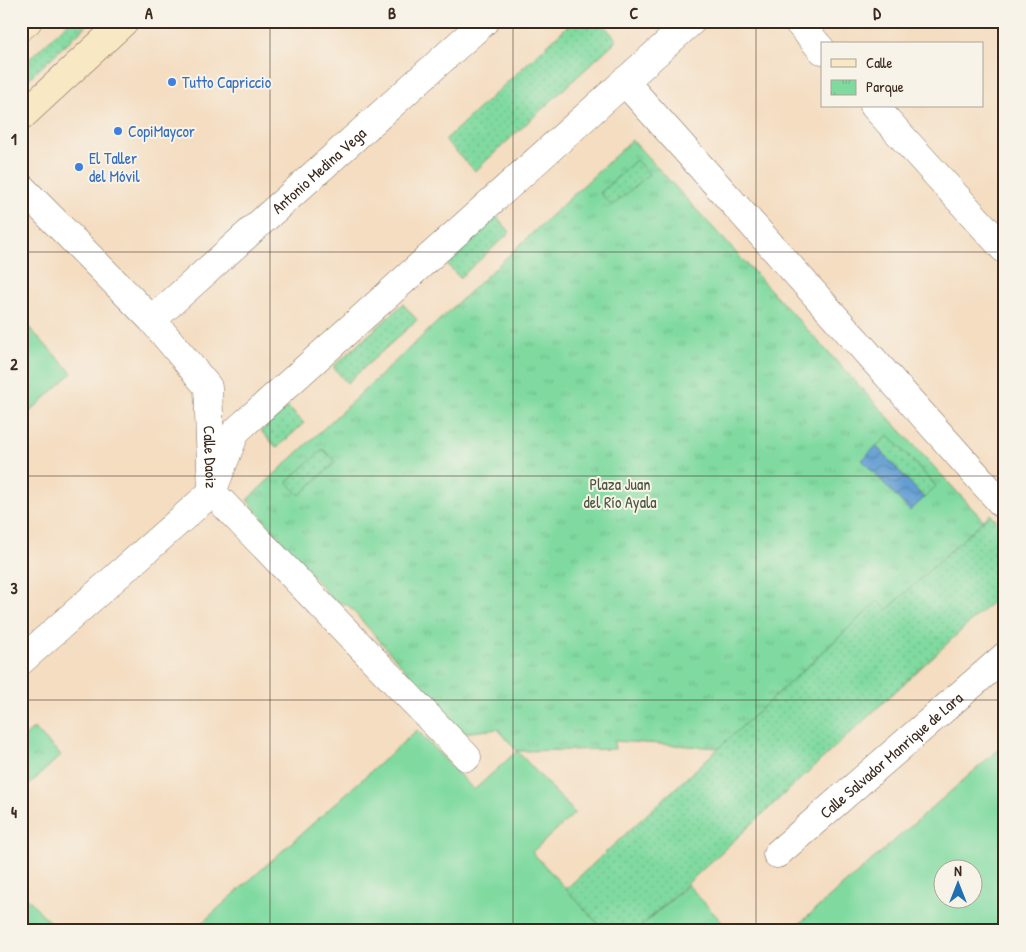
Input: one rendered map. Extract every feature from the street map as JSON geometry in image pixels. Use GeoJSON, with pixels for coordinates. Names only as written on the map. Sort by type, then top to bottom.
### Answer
{"type":"FeatureCollection","features":[{"type":"Feature","properties":{"kind":"street"},"geometry":{"type":"LineString","coordinates":[[21,27],[28,21]]}},
{"type":"Feature","properties":{"kind":"street"},"geometry":{"type":"LineString","coordinates":[[21,117],[125,21]]}},
{"type":"Feature","properties":{"kind":"street","name":"Antonio Medina Vega"},"geometry":{"type":"LineString","coordinates":[[152,320],[485,21]]}},
{"type":"Feature","properties":{"kind":"street"},"geometry":{"type":"LineString","coordinates":[[21,661],[212,492],[236,431],[692,21]]}},
{"type":"Feature","properties":{"kind":"street"},"geometry":{"type":"LineString","coordinates":[[796,21],[821,49]]}},
{"type":"Feature","properties":{"kind":"street"},"geometry":{"type":"LineString","coordinates":[[624,81],[999,500]]}},
{"type":"Feature","properties":{"kind":"street"},"geometry":{"type":"LineString","coordinates":[[876,108],[1005,250]]}},
{"type":"Feature","properties":{"kind":"street","name":"Calle Daoiz"},"geometry":{"type":"LineString","coordinates":[[21,187],[152,320],[208,387],[212,492],[467,758]]}},
{"type":"Feature","properties":{"kind":"street","name":"Calle Salvador Manrique de Lara"},"geometry":{"type":"LineString","coordinates":[[777,854],[1005,656]]}},
{"type":"Feature","properties":{"kind":"green space"},"geometry":{"type":"Polygon","coordinates":[[[70,21],[91,21],[21,86],[21,67],[70,21]]]}},
{"type":"Feature","properties":{"kind":"green space"},"geometry":{"type":"Polygon","coordinates":[[[573,21],[600,21],[617,40],[475,171],[445,140],[573,21]]]}},
{"type":"Feature","properties":{"kind":"green space","name":"Plaza Juan del Río Ayala"},"geometry":{"type":"Polygon","coordinates":[[[632,140],[984,521],[887,610],[878,602],[719,748],[614,741],[615,749],[517,751],[498,729],[461,733],[348,605],[333,600],[247,500],[632,140]]]}},
{"type":"Feature","properties":{"kind":"green space"},"geometry":{"type":"Polygon","coordinates":[[[636,160],[649,174],[612,206],[600,193],[636,160]]]}},
{"type":"Feature","properties":{"kind":"green space"},"geometry":{"type":"Polygon","coordinates":[[[496,216],[510,232],[460,278],[445,262],[496,216]]]}},
{"type":"Feature","properties":{"kind":"green space"},"geometry":{"type":"Polygon","coordinates":[[[403,304],[417,320],[347,383],[333,367],[403,304]]]}},
{"type":"Feature","properties":{"kind":"green space"},"geometry":{"type":"Polygon","coordinates":[[[21,319],[72,373],[21,420],[21,319]]]}},
{"type":"Feature","properties":{"kind":"green space"},"geometry":{"type":"Polygon","coordinates":[[[288,407],[304,423],[277,448],[261,431],[288,407]]]}},
{"type":"Feature","properties":{"kind":"green space"},"geometry":{"type":"Polygon","coordinates":[[[889,435],[936,486],[924,498],[876,446],[889,435]]]}},
{"type":"Feature","properties":{"kind":"green space"},"geometry":{"type":"Polygon","coordinates":[[[323,449],[336,462],[300,495],[287,482],[323,449]]]}},
{"type":"Feature","properties":{"kind":"green space"},"geometry":{"type":"Polygon","coordinates":[[[990,514],[1005,530],[1005,590],[636,931],[605,931],[566,889],[878,601],[887,610],[990,514]]]}},
{"type":"Feature","properties":{"kind":"green space"},"geometry":{"type":"Polygon","coordinates":[[[34,728],[61,755],[29,785],[21,777],[21,740],[34,728]]]}},
{"type":"Feature","properties":{"kind":"green space"},"geometry":{"type":"Polygon","coordinates":[[[417,730],[474,790],[517,751],[575,813],[532,852],[605,931],[193,931],[417,730]]]}},
{"type":"Feature","properties":{"kind":"green space"},"geometry":{"type":"Polygon","coordinates":[[[1005,745],[1005,931],[791,931],[990,757],[1005,745]]]}},
{"type":"Feature","properties":{"kind":"green space"},"geometry":{"type":"Polygon","coordinates":[[[688,885],[730,931],[636,931],[688,885]]]}},
{"type":"Feature","properties":{"kind":"green space"},"geometry":{"type":"Polygon","coordinates":[[[21,891],[58,931],[21,931],[21,891]]]}},
{"type":"Feature","properties":{"kind":"water"},"geometry":{"type":"Polygon","coordinates":[[[876,446],[924,498],[910,511],[862,460],[876,446]]]}},
{"type":"Feature","properties":{"kind":"place","name":"Tutto Capriccio"},"geometry":{"type":"Point","coordinates":[172,82]}},
{"type":"Feature","properties":{"kind":"place","name":"CopiMaycor"},"geometry":{"type":"Point","coordinates":[118,131]}},
{"type":"Feature","properties":{"kind":"place","name":"El Taller del Móvil"},"geometry":{"type":"Point","coordinates":[79,167]}}]}
